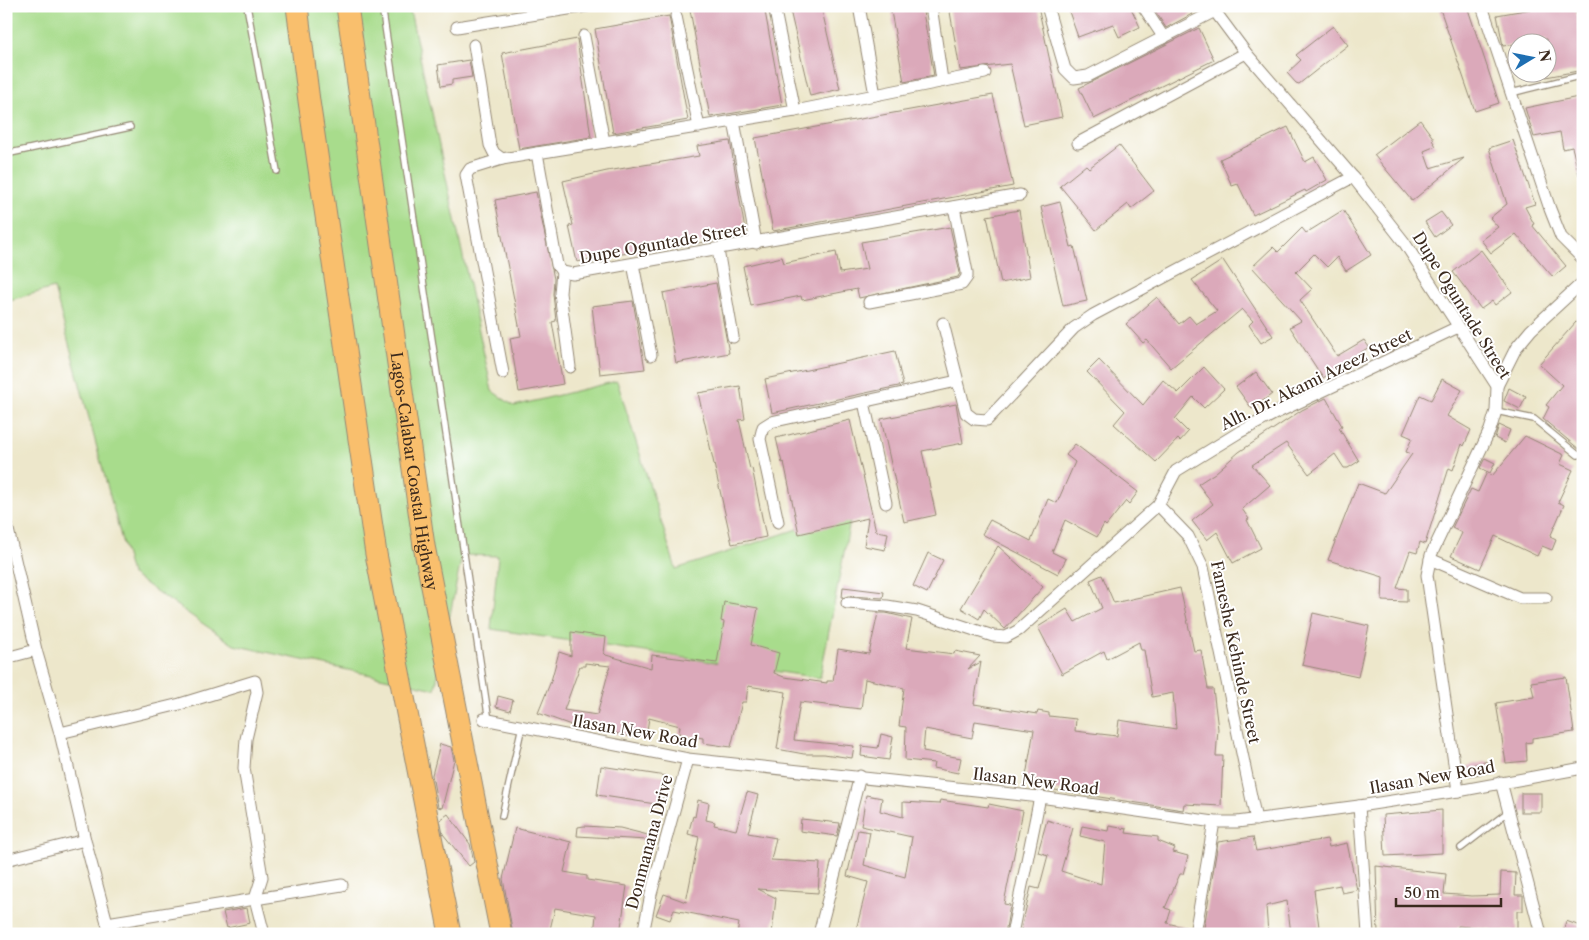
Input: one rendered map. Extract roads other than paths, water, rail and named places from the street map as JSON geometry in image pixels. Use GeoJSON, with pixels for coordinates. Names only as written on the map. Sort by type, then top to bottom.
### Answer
{"type":"FeatureCollection","features":[{"type":"Feature","properties":{"kind":"highway"},"geometry":{"type":"LineString","coordinates":[[298,6],[311,111],[376,554],[450,934]]}},
{"type":"Feature","properties":{"kind":"highway","name":"Lagos-Calabar Coastal Highway"},"geometry":{"type":"LineString","coordinates":[[347,6],[424,546],[501,934]]}},
{"type":"Feature","properties":{"kind":"street"},"geometry":{"type":"LineString","coordinates":[[457,27],[588,6]]}},
{"type":"Feature","properties":{"kind":"street"},"geometry":{"type":"LineString","coordinates":[[774,6],[795,111]]}},
{"type":"Feature","properties":{"kind":"street"},"geometry":{"type":"LineString","coordinates":[[858,6],[875,95]]}},
{"type":"Feature","properties":{"kind":"street"},"geometry":{"type":"LineString","coordinates":[[931,6],[942,80]]}},
{"type":"Feature","properties":{"kind":"street"},"geometry":{"type":"LineString","coordinates":[[1047,6],[1065,69],[1074,78],[1088,76],[1164,38],[1213,9]]}},
{"type":"Feature","properties":{"kind":"street"},"geometry":{"type":"LineString","coordinates":[[1143,6],[1164,38]]}},
{"type":"Feature","properties":{"kind":"street"},"geometry":{"type":"LineString","coordinates":[[1482,6],[1561,237],[1583,259]]}},
{"type":"Feature","properties":{"kind":"street","name":"Dupe Oguntade Street"},"geometry":{"type":"LineString","coordinates":[[1213,9],[1246,52],[1353,178],[1404,242],[1497,386],[1496,411],[1490,430],[1430,560],[1427,575],[1458,791]]}},
{"type":"Feature","properties":{"kind":"street"},"geometry":{"type":"LineString","coordinates":[[676,16],[699,127]]}},
{"type":"Feature","properties":{"kind":"street"},"geometry":{"type":"LineString","coordinates":[[584,36],[604,142]]}},
{"type":"Feature","properties":{"kind":"street"},"geometry":{"type":"LineString","coordinates":[[474,45],[490,145],[494,154],[502,159]]}},
{"type":"Feature","properties":{"kind":"street"},"geometry":{"type":"LineString","coordinates":[[1078,143],[1246,52]]}},
{"type":"Feature","properties":{"kind":"street"},"geometry":{"type":"LineString","coordinates":[[503,373],[466,175],[470,169],[502,159],[795,111],[984,72]]}},
{"type":"Feature","properties":{"kind":"street"},"geometry":{"type":"LineString","coordinates":[[734,122],[756,244]]}},
{"type":"Feature","properties":{"kind":"street","name":"Dupe Oguntade Street"},"geometry":{"type":"LineString","coordinates":[[538,153],[558,265],[562,272],[573,274],[756,244],[1020,195]]}},
{"type":"Feature","properties":{"kind":"street"},"geometry":{"type":"LineString","coordinates":[[943,323],[966,413],[974,420],[987,420],[1074,328],[1093,315],[1353,178]]}},
{"type":"Feature","properties":{"kind":"street"},"geometry":{"type":"LineString","coordinates":[[869,302],[962,284],[966,281],[967,272],[954,207]]}},
{"type":"Feature","properties":{"kind":"street"},"geometry":{"type":"LineString","coordinates":[[718,250],[733,337]]}},
{"type":"Feature","properties":{"kind":"street"},"geometry":{"type":"LineString","coordinates":[[633,264],[651,356]]}},
{"type":"Feature","properties":{"kind":"street"},"geometry":{"type":"LineString","coordinates":[[562,272],[560,293],[570,367]]}},
{"type":"Feature","properties":{"kind":"street"},"geometry":{"type":"LineString","coordinates":[[1497,386],[1516,348],[1531,330],[1583,282]]}},
{"type":"Feature","properties":{"kind":"street","name":"Alh. Dr. Akami Azeez Street"},"geometry":{"type":"LineString","coordinates":[[847,603],[887,606],[917,611],[993,636],[1006,637],[1019,630],[1158,505],[1176,471],[1238,433],[1458,327]]}},
{"type":"Feature","properties":{"kind":"street"},"geometry":{"type":"LineString","coordinates":[[778,522],[760,439],[763,427],[771,422],[957,382]]}},
{"type":"Feature","properties":{"kind":"street"},"geometry":{"type":"LineString","coordinates":[[864,402],[886,503]]}},
{"type":"Feature","properties":{"kind":"street","name":"Fameshe Kehinde Street"},"geometry":{"type":"LineString","coordinates":[[1158,505],[1188,536],[1202,567],[1256,820]]}},
{"type":"Feature","properties":{"kind":"street"},"geometry":{"type":"LineString","coordinates":[[7,525],[36,650],[60,733],[85,840],[109,928],[255,899],[342,885]]}},
{"type":"Feature","properties":{"kind":"street"},"geometry":{"type":"LineString","coordinates":[[1430,560],[1520,598],[1546,598]]}},
{"type":"Feature","properties":{"kind":"street"},"geometry":{"type":"LineString","coordinates":[[6,658],[36,650]]}},
{"type":"Feature","properties":{"kind":"street"},"geometry":{"type":"LineString","coordinates":[[60,733],[180,704],[255,681],[257,692],[246,739],[244,768],[262,877],[255,899],[264,934]]}},
{"type":"Feature","properties":{"kind":"street","name":"Ilasan New Road"},"geometry":{"type":"LineString","coordinates":[[486,720],[688,758],[1040,797],[1214,822],[1256,820],[1359,806],[1458,791],[1583,768]]}},
{"type":"Feature","properties":{"kind":"street","name":"Donmanana Drive"},"geometry":{"type":"LineString","coordinates":[[643,934],[651,894],[688,758]]}},
{"type":"Feature","properties":{"kind":"street"},"geometry":{"type":"LineString","coordinates":[[819,934],[860,776]]}},
{"type":"Feature","properties":{"kind":"street"},"geometry":{"type":"LineString","coordinates":[[1501,782],[1540,934]]}},
{"type":"Feature","properties":{"kind":"street"},"geometry":{"type":"LineString","coordinates":[[1012,934],[1040,797]]}},
{"type":"Feature","properties":{"kind":"street"},"geometry":{"type":"LineString","coordinates":[[1359,806],[1368,934]]}},
{"type":"Feature","properties":{"kind":"street"},"geometry":{"type":"LineString","coordinates":[[1195,934],[1214,822]]}},
{"type":"Feature","properties":{"kind":"street"},"geometry":{"type":"LineString","coordinates":[[6,860],[85,840]]}},
{"type":"Feature","properties":{"kind":"lane"},"geometry":{"type":"LineString","coordinates":[[247,6],[277,171]]}},
{"type":"Feature","properties":{"kind":"lane"},"geometry":{"type":"LineString","coordinates":[[382,6],[486,720]]}},
{"type":"Feature","properties":{"kind":"lane"},"geometry":{"type":"LineString","coordinates":[[1511,93],[1580,76]]}},
{"type":"Feature","properties":{"kind":"lane"},"geometry":{"type":"LineString","coordinates":[[6,154],[130,127]]}},
{"type":"Feature","properties":{"kind":"lane"},"geometry":{"type":"LineString","coordinates":[[1496,411],[1534,419],[1578,455],[1583,454]]}},
{"type":"Feature","properties":{"kind":"lane"},"geometry":{"type":"LineString","coordinates":[[502,816],[522,726]]}},
{"type":"Feature","properties":{"kind":"lane"},"geometry":{"type":"LineString","coordinates":[[1461,848],[1508,812]]}}]}
